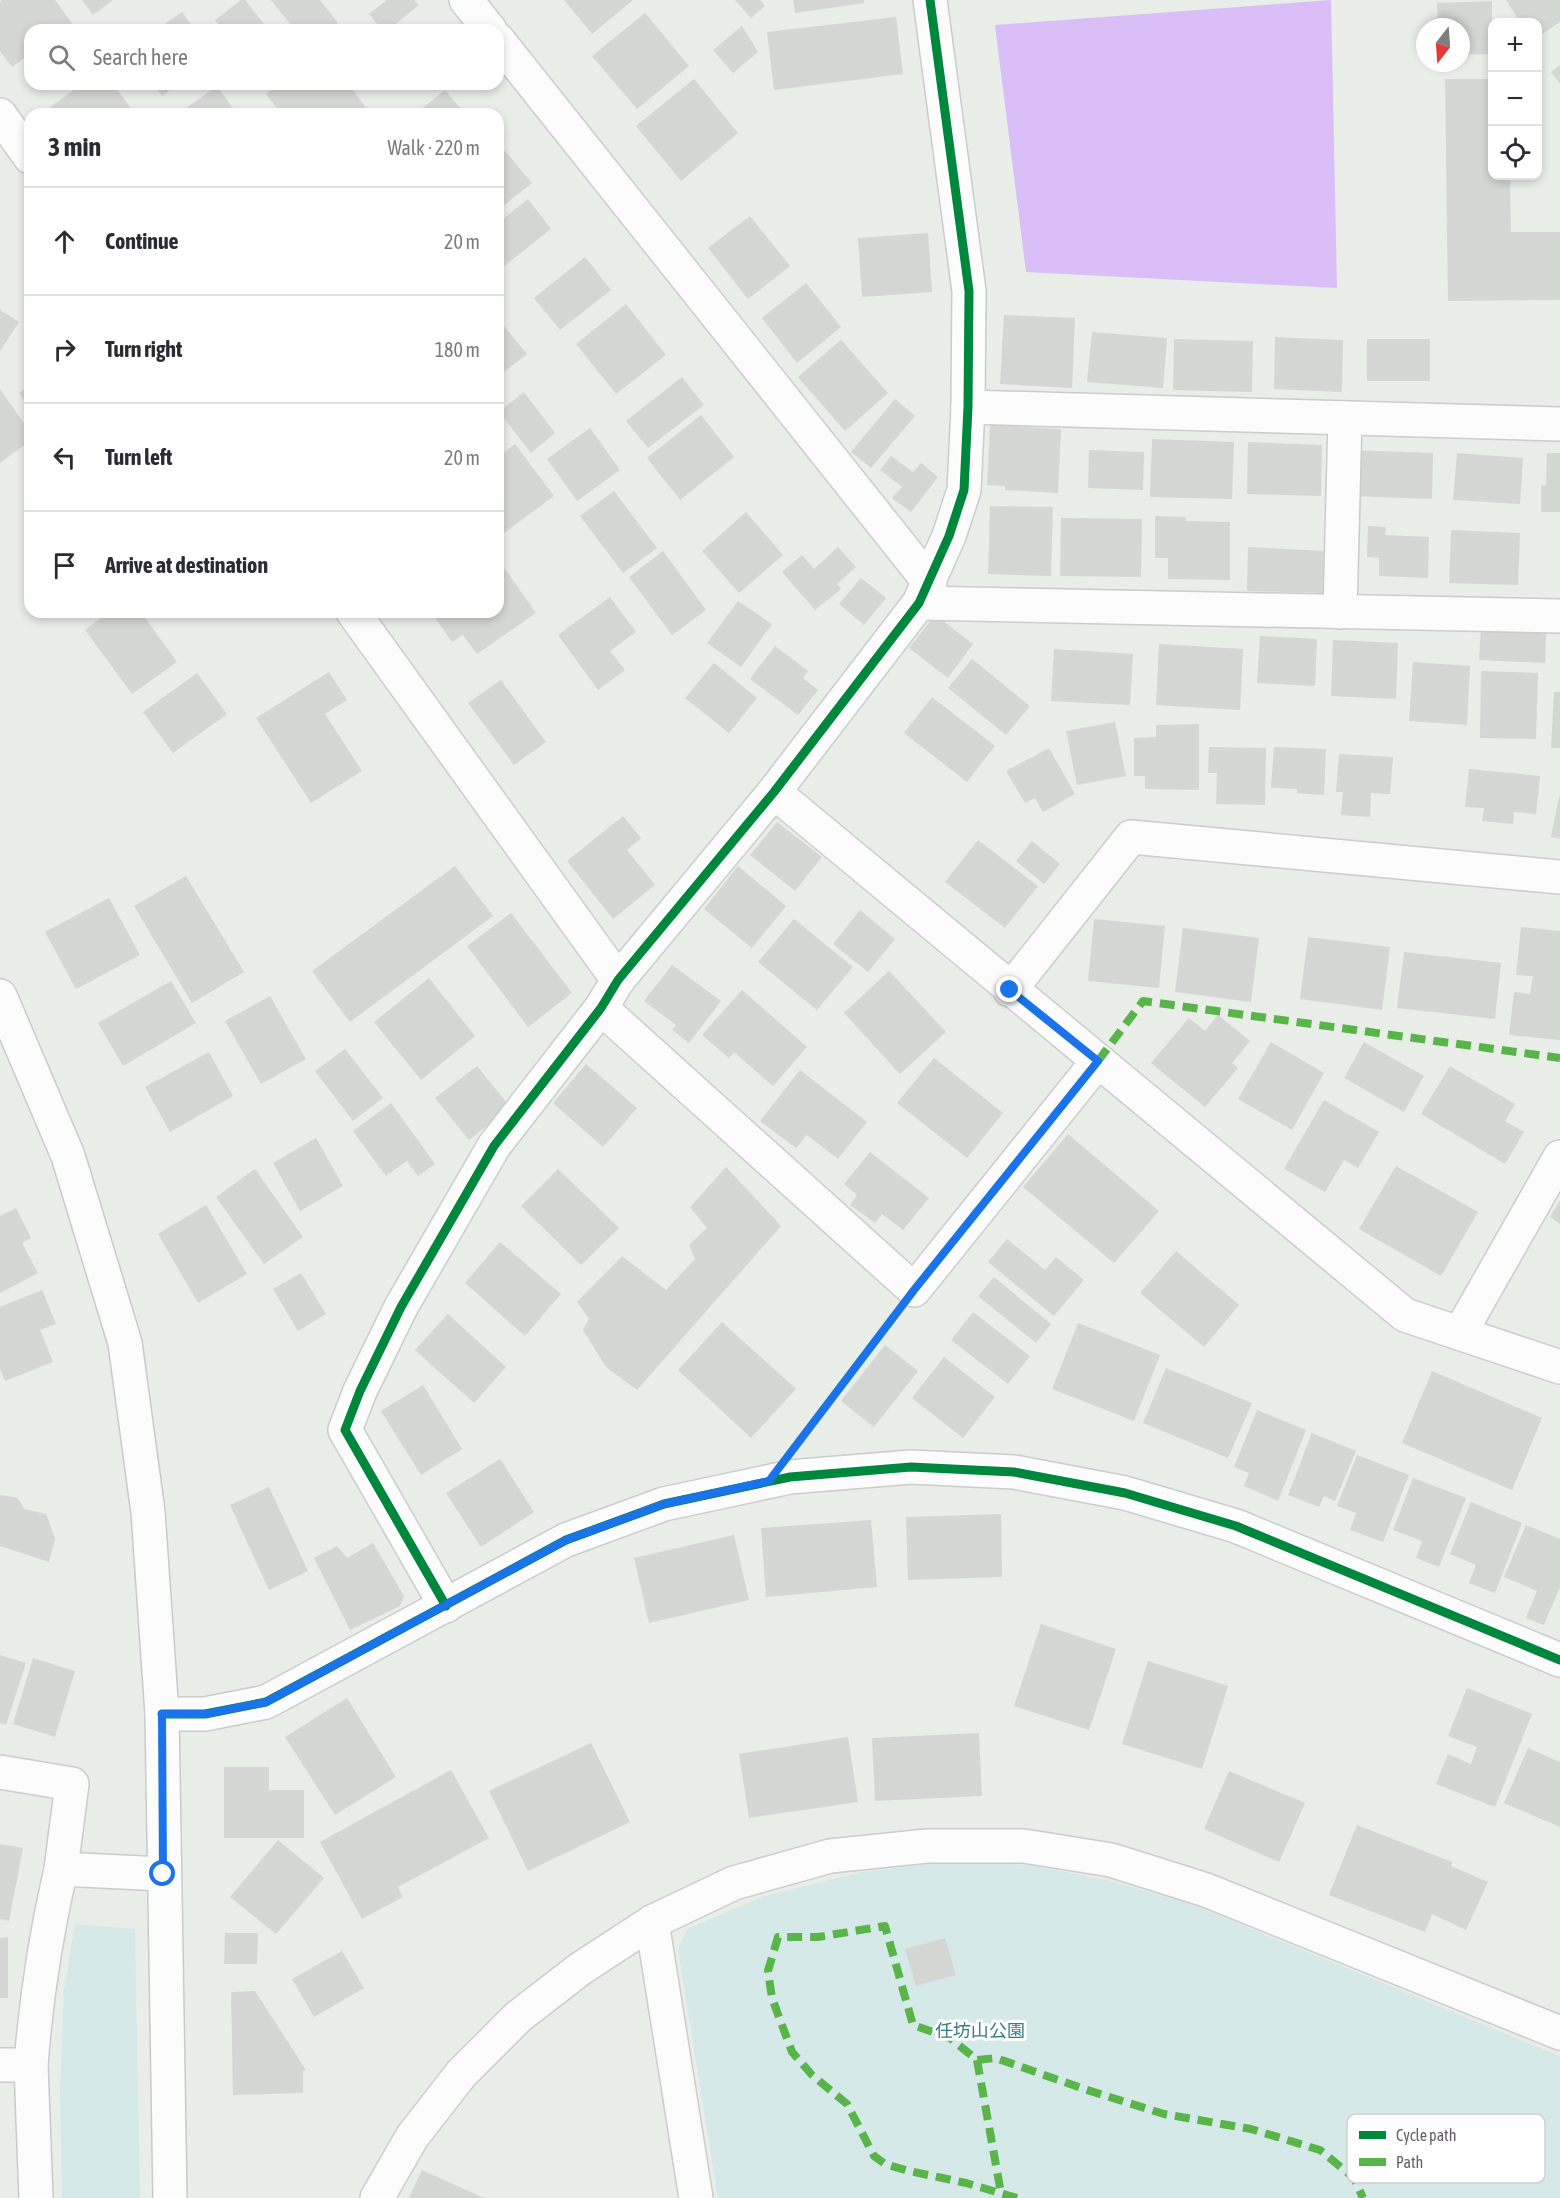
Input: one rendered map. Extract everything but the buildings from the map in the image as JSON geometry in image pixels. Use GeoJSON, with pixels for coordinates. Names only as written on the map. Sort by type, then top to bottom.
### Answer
{"type":"FeatureCollection","features":[{"type":"Feature","properties":{"kind":"street"},"geometry":{"type":"LineString","coordinates":[[466,0],[485,24]]}},
{"type":"Feature","properties":{"kind":"street"},"geometry":{"type":"LineString","coordinates":[[446,1606],[345,1430],[360,1391],[401,1307],[494,1146],[601,1008],[618,980],[774,792],[925,593],[964,490],[968,407],[969,291],[930,0]]}},
{"type":"Feature","properties":{"kind":"street"},"geometry":{"type":"LineString","coordinates":[[504,48],[925,593],[1340,612],[1560,616]]}},
{"type":"Feature","properties":{"kind":"street"},"geometry":{"type":"LineString","coordinates":[[0,115],[24,149]]}},
{"type":"Feature","properties":{"kind":"street"},"geometry":{"type":"LineString","coordinates":[[968,407],[1560,424]]}},
{"type":"Feature","properties":{"kind":"street"},"geometry":{"type":"LineString","coordinates":[[1340,612],[1345,418]]}},
{"type":"Feature","properties":{"kind":"street"},"geometry":{"type":"LineString","coordinates":[[357,618],[618,980]]}},
{"type":"Feature","properties":{"kind":"street"},"geometry":{"type":"LineString","coordinates":[[774,792],[1010,990],[1405,1315],[1560,1367]]}},
{"type":"Feature","properties":{"kind":"street"},"geometry":{"type":"LineString","coordinates":[[1010,990],[1131,837],[1560,877]]}},
{"type":"Feature","properties":{"kind":"street"},"geometry":{"type":"LineString","coordinates":[[0,996],[68,1156],[125,1343],[148,1512],[162,1714],[170,2198]]}},
{"type":"Feature","properties":{"kind":"street"},"geometry":{"type":"LineString","coordinates":[[601,1008],[914,1290],[1098,1061]]}},
{"type":"Feature","properties":{"kind":"street"},"geometry":{"type":"LineString","coordinates":[[1460,1334],[1560,1157]]}},
{"type":"Feature","properties":{"kind":"street"},"geometry":{"type":"LineString","coordinates":[[162,1714],[205,1714],[266,1702],[566,1540],[664,1504],[790,1477],[910,1467],[1014,1472],[1125,1493],[1236,1526],[1560,1660]]}},
{"type":"Feature","properties":{"kind":"street"},"geometry":{"type":"LineString","coordinates":[[0,1772],[72,1784],[61,1869],[36,1995],[15,2065],[36,2198]]}},
{"type":"Feature","properties":{"kind":"street"},"geometry":{"type":"LineString","coordinates":[[377,2198],[412,2137],[461,2074],[518,2017],[580,1969],[652,1922],[735,1883],[830,1856],[927,1846],[1024,1846],[1111,1860],[1206,1890],[1560,2033]]}},
{"type":"Feature","properties":{"kind":"street"},"geometry":{"type":"LineString","coordinates":[[61,1869],[163,1874]]}},
{"type":"Feature","properties":{"kind":"street"},"geometry":{"type":"LineString","coordinates":[[652,1922],[696,2198]]}},
{"type":"Feature","properties":{"kind":"path"},"geometry":{"type":"LineString","coordinates":[[769,1481],[914,1290]]}},
{"type":"Feature","properties":{"kind":"green space","name":"任坊山公園"},"geometry":{"type":"Polygon","coordinates":[[[947,1862],[1031,1865],[1111,1881],[1191,1904],[1560,2056],[1560,2198],[718,2198],[678,1950],[687,1929],[765,1896],[862,1872],[947,1862]]]}},
{"type":"Feature","properties":{"kind":"green space"},"geometry":{"type":"Polygon","coordinates":[[[75,1924],[135,1929],[140,2198],[62,2198],[60,2092],[64,1990],[75,1924]]]}},
{"type":"Feature","properties":{"kind":"shaded area"},"geometry":{"type":"Polygon","coordinates":[[[1331,0],[1337,288],[1026,272],[995,25],[1331,0]]]}},
{"type":"Feature","properties":{"kind":"marked path"},"geometry":{"type":"LineString","coordinates":[[1098,1061],[1143,1001],[1560,1058]]}},
{"type":"Feature","properties":{"kind":"marked path"},"geometry":{"type":"LineString","coordinates":[[1017,2198],[966,2183],[885,2164],[874,2156],[847,2104],[812,2075],[792,2052],[772,1998],[768,1971],[778,1937],[818,1937],[885,1926],[913,2025],[950,2038],[977,2060],[996,2058],[1164,2114],[1251,2129],[1320,2150],[1347,2172]]}},
{"type":"Feature","properties":{"kind":"marked path"},"geometry":{"type":"LineString","coordinates":[[977,2060],[1001,2193]]}},
{"type":"Feature","properties":{"kind":"marked path"},"geometry":{"type":"LineString","coordinates":[[1356,2183],[1363,2198]]}},
{"type":"Feature","properties":{"kind":"cycle path"},"geometry":{"type":"LineString","coordinates":[[446,1606],[345,1430],[360,1391],[401,1307],[494,1146],[601,1008],[618,980],[774,792],[919,603],[949,536],[964,490],[968,407],[969,291],[930,0]]}},
{"type":"Feature","properties":{"kind":"cycle path"},"geometry":{"type":"LineString","coordinates":[[162,1714],[205,1714],[266,1702],[566,1540],[664,1504],[790,1477],[911,1467],[1014,1472],[1125,1493],[1236,1526],[1560,1660]]}},
{"type":"Feature","properties":{"kind":"route"},"geometry":{"type":"LineString","coordinates":[[163,1874],[162,1714],[205,1714],[266,1702],[566,1540],[664,1504],[769,1481],[914,1290],[1098,1061],[1010,990]]}}]}
